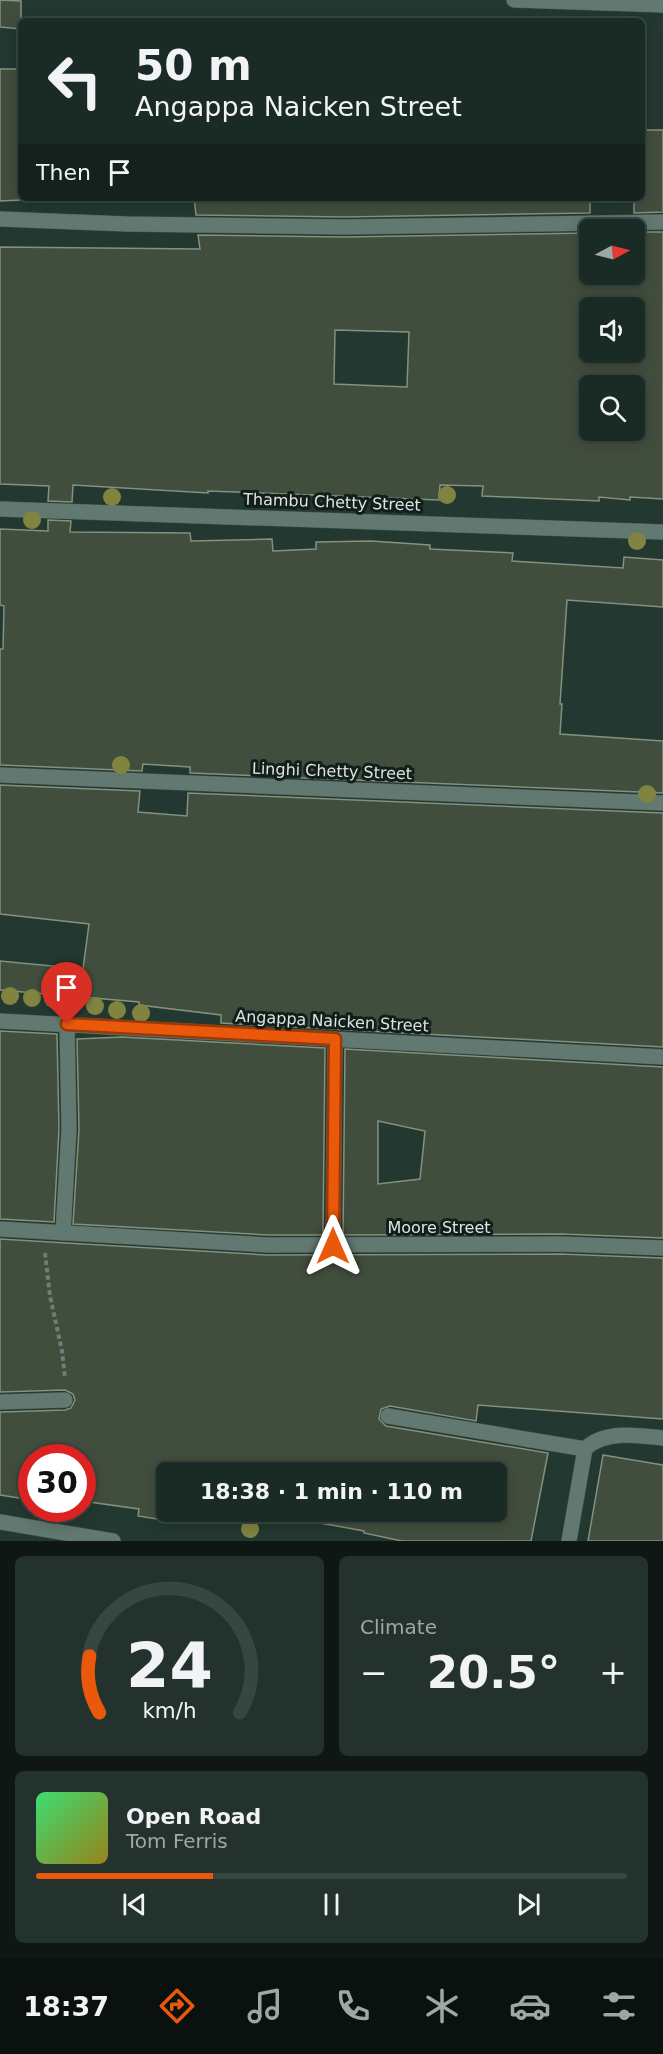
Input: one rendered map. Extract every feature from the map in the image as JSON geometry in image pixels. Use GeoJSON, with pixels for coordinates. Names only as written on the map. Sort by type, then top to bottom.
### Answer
{"type":"FeatureCollection","features":[{"type":"Feature","properties":{"kind":"street"},"geometry":{"type":"LineString","coordinates":[[514,0],[663,5]]}},
{"type":"Feature","properties":{"kind":"street"},"geometry":{"type":"LineString","coordinates":[[0,219],[127,224],[344,227],[663,222]]}},
{"type":"Feature","properties":{"kind":"street","name":"Thambu Chetty Street"},"geometry":{"type":"LineString","coordinates":[[0,508],[663,532]]}},
{"type":"Feature","properties":{"kind":"street","name":"Linghi Chetty Street"},"geometry":{"type":"LineString","coordinates":[[0,776],[663,803]]}},
{"type":"Feature","properties":{"kind":"street","name":"Angappa Naicken Street"},"geometry":{"type":"LineString","coordinates":[[0,1021],[663,1057]]}},
{"type":"Feature","properties":{"kind":"street"},"geometry":{"type":"LineString","coordinates":[[63,1233],[69,1129],[67,1024]]}},
{"type":"Feature","properties":{"kind":"street"},"geometry":{"type":"LineString","coordinates":[[333,1246],[335,1039]]}},
{"type":"Feature","properties":{"kind":"street","name":"Moore Street"},"geometry":{"type":"LineString","coordinates":[[0,1229],[268,1245],[561,1244],[663,1248]]}},
{"type":"Feature","properties":{"kind":"street"},"geometry":{"type":"LineString","coordinates":[[0,1402],[65,1400]]}},
{"type":"Feature","properties":{"kind":"street"},"geometry":{"type":"LineString","coordinates":[[388,1416],[585,1449]]}},
{"type":"Feature","properties":{"kind":"street"},"geometry":{"type":"LineString","coordinates":[[569,1541],[585,1449],[595,1441],[609,1437],[663,1438]]}},
{"type":"Feature","properties":{"kind":"street"},"geometry":{"type":"LineString","coordinates":[[0,1522],[112,1541]]}},
{"type":"Feature","properties":{"kind":"path"},"geometry":{"type":"LineString","coordinates":[[43,1231],[50,1296],[62,1351],[65,1400]]}},
{"type":"Feature","properties":{"kind":"building"},"geometry":{"type":"Polygon","coordinates":[[[0,0],[21,1],[21,18],[18,18],[18,29],[0,27],[0,0]]]}},
{"type":"Feature","properties":{"kind":"building"},"geometry":{"type":"Polygon","coordinates":[[[0,69],[18,69],[18,200],[0,201],[0,69]]]}},
{"type":"Feature","properties":{"kind":"building"},"geometry":{"type":"Polygon","coordinates":[[[645,130],[663,130],[663,212],[634,213],[634,201],[645,201],[645,130]]]}},
{"type":"Feature","properties":{"kind":"building"},"geometry":{"type":"Polygon","coordinates":[[[194,201],[590,201],[590,213],[344,217],[196,215],[194,201]]]}},
{"type":"Feature","properties":{"kind":"building"},"geometry":{"type":"Polygon","coordinates":[[[645,232],[663,232],[663,499],[630,497],[630,500],[599,497],[599,501],[482,496],[483,486],[440,485],[439,500],[208,491],[208,493],[73,485],[72,502],[48,501],[49,486],[0,484],[0,247],[200,249],[198,235],[344,237],[579,233],[579,285],[645,285],[645,232]],[[335,330],[334,384],[407,387],[409,332],[335,330]]]}},
{"type":"Feature","properties":{"kind":"building"},"geometry":{"type":"Polygon","coordinates":[[[48,520],[71,521],[70,532],[190,533],[191,541],[272,539],[273,551],[316,549],[316,542],[371,541],[430,545],[430,549],[513,553],[512,561],[623,568],[624,557],[663,560],[663,607],[567,600],[560,734],[663,741],[663,793],[190,773],[190,767],[143,764],[142,771],[0,765],[0,649],[3,649],[4,606],[0,605],[0,529],[48,531],[48,520]]]}},
{"type":"Feature","properties":{"kind":"building"},"geometry":{"type":"Polygon","coordinates":[[[0,785],[140,791],[138,812],[187,816],[188,793],[663,813],[663,1047],[221,1023],[221,1015],[139,1005],[139,1002],[0,990],[0,961],[83,969],[89,924],[0,914],[0,785]]]}},
{"type":"Feature","properties":{"kind":"building"},"geometry":{"type":"Polygon","coordinates":[[[0,1031],[57,1034],[59,1129],[54,1222],[0,1219],[0,1031]]]}},
{"type":"Feature","properties":{"kind":"building"},"geometry":{"type":"Polygon","coordinates":[[[122,1037],[325,1048],[323,1235],[268,1235],[73,1224],[79,1129],[77,1039],[122,1037]]]}},
{"type":"Feature","properties":{"kind":"building"},"geometry":{"type":"Polygon","coordinates":[[[345,1049],[663,1067],[663,1238],[561,1234],[343,1235],[345,1049]],[[378,1121],[378,1184],[420,1179],[425,1131],[378,1121]]]}},
{"type":"Feature","properties":{"kind":"building"},"geometry":{"type":"Polygon","coordinates":[[[0,1239],[267,1255],[561,1254],[663,1258],[663,1419],[478,1405],[476,1421],[390,1406],[381,1409],[379,1419],[386,1426],[548,1453],[531,1541],[402,1541],[315,1522],[507,1522],[507,1462],[156,1462],[156,1519],[138,1516],[139,1509],[96,1503],[96,1444],[18,1444],[18,1498],[0,1495],[0,1412],[65,1410],[71,1408],[75,1400],[73,1394],[65,1390],[0,1392],[0,1239]]]}},
{"type":"Feature","properties":{"kind":"building"},"geometry":{"type":"Polygon","coordinates":[[[603,1455],[663,1465],[663,1541],[588,1541],[603,1455]]]}},
{"type":"Feature","properties":{"kind":"route"},"geometry":{"type":"LineString","coordinates":[[67,1024],[335,1039],[333,1246]]}}]}
